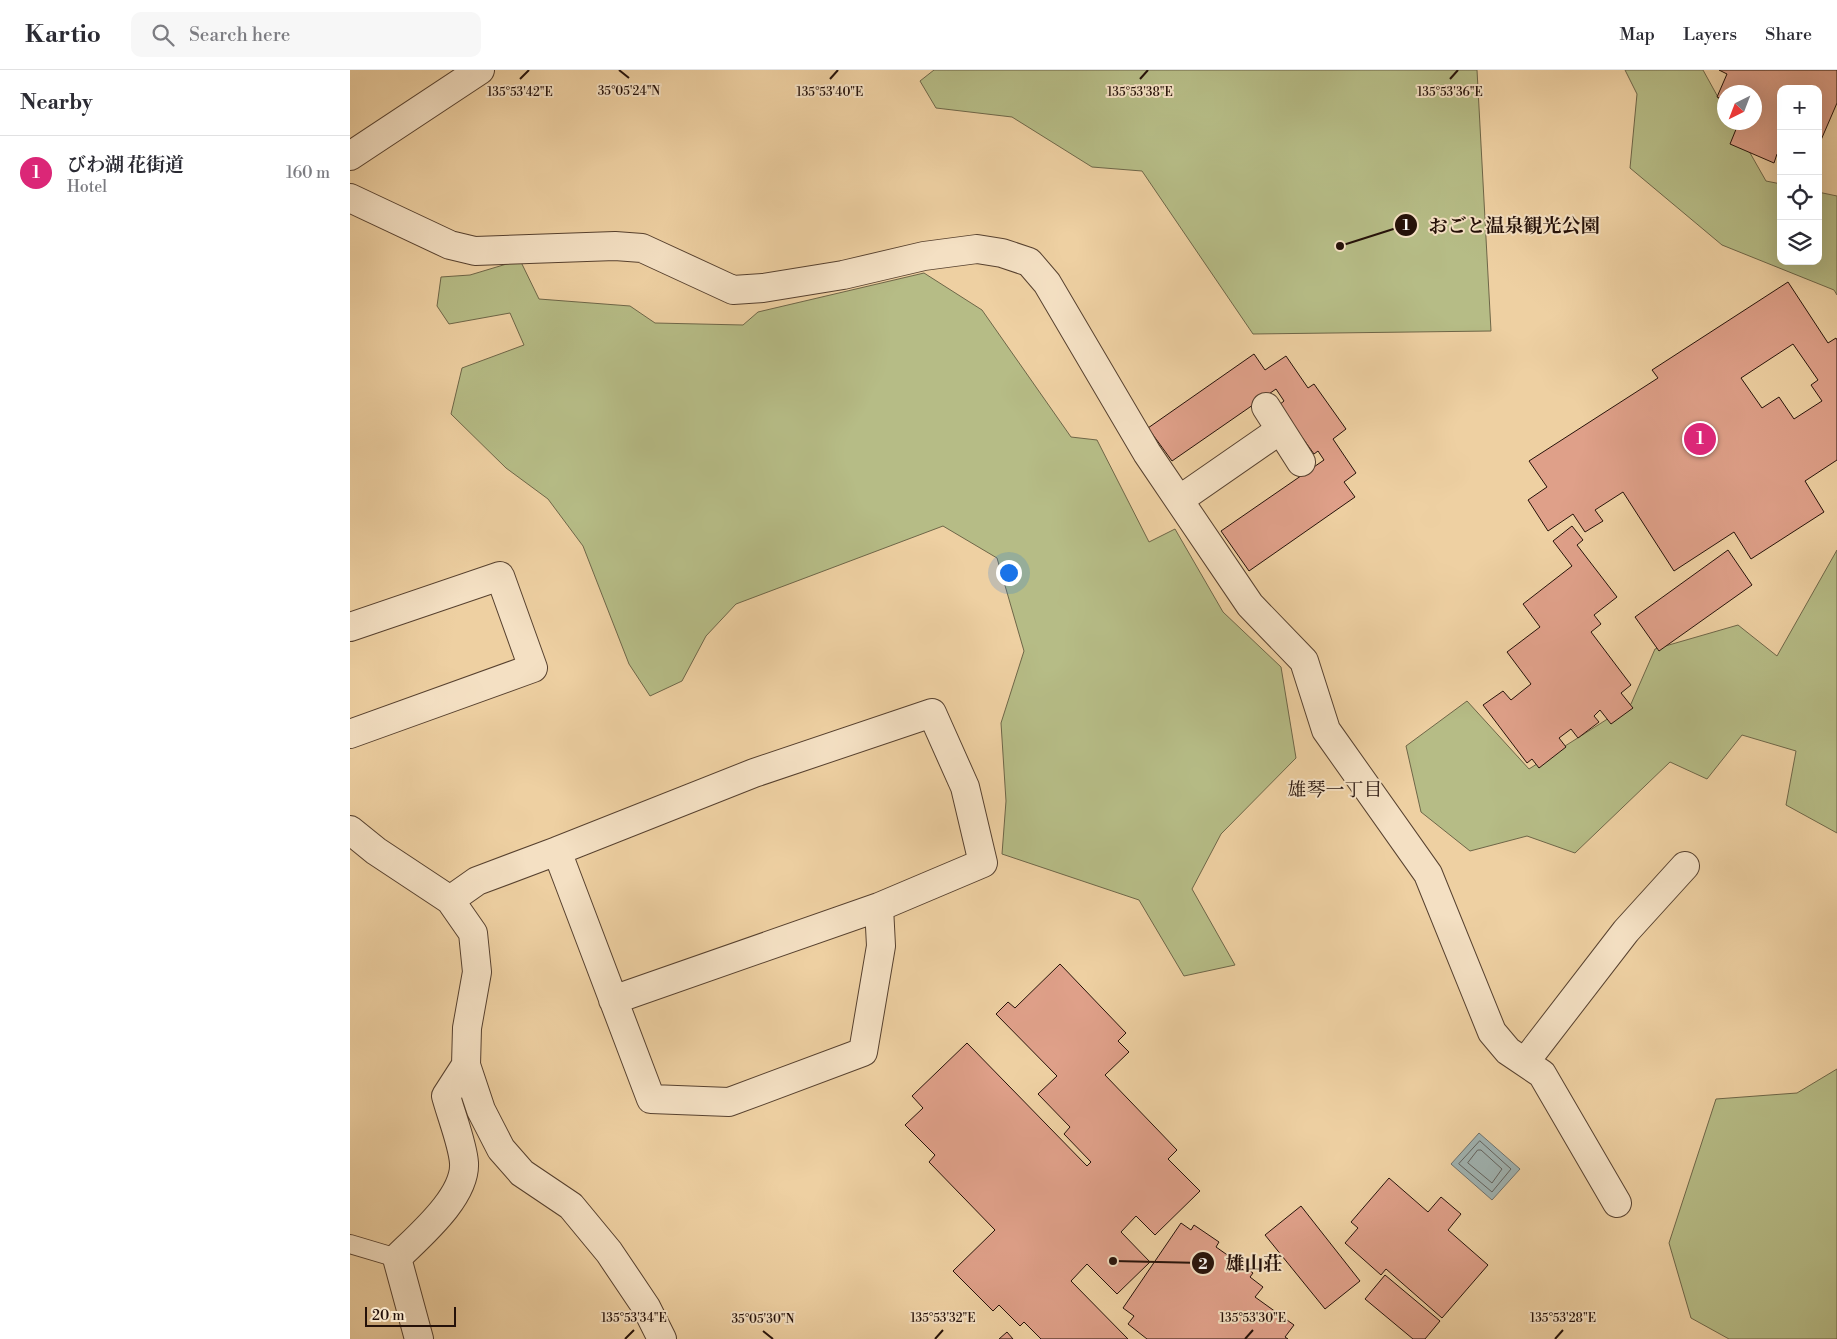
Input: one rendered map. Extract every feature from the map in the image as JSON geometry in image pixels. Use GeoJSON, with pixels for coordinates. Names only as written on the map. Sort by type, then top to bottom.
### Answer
{"type":"FeatureCollection","features":[{"type":"Feature","properties":{"kind":"street"},"geometry":{"type":"LineString","coordinates":[[350,156],[480,70]]}},
{"type":"Feature","properties":{"kind":"street"},"geometry":{"type":"LineString","coordinates":[[350,198],[450,246],[475,251],[615,246],[642,248],[733,290],[763,288],[843,275],[924,256],[977,249],[1002,252],[1029,262],[1047,283],[1147,454],[1250,605],[1304,661],[1326,730],[1428,874],[1492,1032],[1508,1051],[1542,1074],[1617,1203]]}},
{"type":"Feature","properties":{"kind":"street"},"geometry":{"type":"LineString","coordinates":[[1266,407],[1301,462]]}},
{"type":"Feature","properties":{"kind":"street"},"geometry":{"type":"LineString","coordinates":[[1179,500],[1280,430]]}},
{"type":"Feature","properties":{"kind":"street"},"geometry":{"type":"LineString","coordinates":[[350,627],[500,576],[532,668],[350,734]]}},
{"type":"Feature","properties":{"kind":"street"},"geometry":{"type":"LineString","coordinates":[[450,900],[477,881],[754,773],[932,713],[965,787],[983,862],[879,907],[613,1000]]}},
{"type":"Feature","properties":{"kind":"street"},"geometry":{"type":"LineString","coordinates":[[350,830],[376,852],[450,900],[473,933],[478,972],[467,1028],[466,1065],[480,1110],[501,1149],[522,1173],[571,1206],[609,1252],[646,1307],[662,1339]]}},
{"type":"Feature","properties":{"kind":"street"},"geometry":{"type":"LineString","coordinates":[[557,851],[651,1100],[729,1102],[863,1052],[880,946],[879,907]]}},
{"type":"Feature","properties":{"kind":"street"},"geometry":{"type":"LineString","coordinates":[[1525,1062],[1626,931],[1686,866]]}},
{"type":"Feature","properties":{"kind":"street"},"geometry":{"type":"LineString","coordinates":[[419,1339],[397,1258],[443,1212],[457,1190],[464,1164],[446,1096],[466,1065]]}},
{"type":"Feature","properties":{"kind":"lane"},"geometry":{"type":"LineString","coordinates":[[350,1244],[397,1258]]}},
{"type":"Feature","properties":{"kind":"green space"},"geometry":{"type":"Polygon","coordinates":[[[934,70],[1477,70],[1491,331],[1253,334],[1142,171],[1092,167],[1012,117],[936,108],[920,81],[934,70]]]}},
{"type":"Feature","properties":{"kind":"green space"},"geometry":{"type":"Polygon","coordinates":[[[1625,70],[1703,70],[1717,95],[1717,130],[1737,130],[1766,181],[1777,183],[1777,265],[1822,265],[1822,193],[1837,196],[1837,295],[1834,290],[1722,245],[1630,168],[1637,94],[1625,70]]]}},
{"type":"Feature","properties":{"kind":"green space"},"geometry":{"type":"Polygon","coordinates":[[[520,260],[539,299],[630,306],[655,323],[743,325],[758,312],[924,273],[982,310],[1071,437],[1097,440],[1149,542],[1175,529],[1223,612],[1281,667],[1296,758],[1221,834],[1192,889],[1235,965],[1184,976],[1139,900],[1002,854],[1006,801],[1001,723],[1024,651],[997,558],[943,526],[736,604],[706,636],[682,681],[650,696],[629,664],[583,546],[548,499],[506,468],[451,414],[462,368],[524,345],[510,313],[449,324],[437,306],[441,277],[470,275],[520,260]]]}},
{"type":"Feature","properties":{"kind":"green space"},"geometry":{"type":"Polygon","coordinates":[[[1837,550],[1837,833],[1786,805],[1796,751],[1742,735],[1707,779],[1670,762],[1575,853],[1527,836],[1470,851],[1421,812],[1406,746],[1467,701],[1529,769],[1631,704],[1655,649],[1738,625],[1777,656],[1837,550]]]}},
{"type":"Feature","properties":{"kind":"green space"},"geometry":{"type":"Polygon","coordinates":[[[1837,1069],[1837,1339],[1729,1339],[1691,1318],[1669,1243],[1716,1099],[1797,1093],[1837,1069]]]}},
{"type":"Feature","properties":{"kind":"water"},"geometry":{"type":"Polygon","coordinates":[[[1479,1133],[1520,1169],[1492,1200],[1451,1164],[1479,1133]]]}},
{"type":"Feature","properties":{"kind":"building"},"geometry":{"type":"Polygon","coordinates":[[[1719,70],[1837,70],[1837,103],[1822,138],[1822,85],[1777,85],[1777,154],[1774,163],[1730,144],[1736,130],[1762,130],[1762,85],[1722,85],[1727,74],[1719,70]]]}},
{"type":"Feature","properties":{"kind":"building"},"geometry":{"type":"Polygon","coordinates":[[[1788,282],[1828,343],[1836,338],[1837,340],[1837,460],[1805,481],[1824,512],[1751,559],[1734,532],[1674,571],[1623,492],[1595,510],[1603,521],[1585,532],[1573,514],[1548,531],[1528,500],[1547,487],[1529,461],[1658,378],[1652,370],[1788,282]],[[1793,344],[1741,378],[1762,408],[1779,397],[1794,419],[1822,401],[1811,385],[1818,380],[1793,344]]]}},
{"type":"Feature","properties":{"kind":"building"},"geometry":{"type":"Polygon","coordinates":[[[1254,354],[1265,370],[1286,356],[1308,388],[1314,384],[1346,429],[1333,439],[1356,473],[1344,482],[1355,497],[1249,571],[1221,531],[1324,460],[1318,451],[1314,454],[1279,405],[1284,401],[1276,389],[1172,461],[1148,428],[1254,354]]]}},
{"type":"Feature","properties":{"kind":"building"},"geometry":{"type":"Polygon","coordinates":[[[1572,526],[1583,540],[1577,545],[1617,597],[1594,615],[1601,624],[1591,632],[1631,685],[1621,693],[1633,708],[1611,724],[1600,710],[1594,716],[1599,722],[1578,738],[1571,729],[1559,738],[1566,747],[1539,768],[1532,759],[1527,763],[1483,705],[1503,691],[1511,700],[1531,684],[1507,652],[1540,627],[1523,604],[1572,566],[1553,541],[1572,526]]]}},
{"type":"Feature","properties":{"kind":"building"},"geometry":{"type":"Polygon","coordinates":[[[1728,550],[1752,585],[1659,651],[1635,617],[1728,550]]]}},
{"type":"Feature","properties":{"kind":"building"},"geometry":{"type":"Polygon","coordinates":[[[1060,964],[1126,1033],[1118,1041],[1129,1052],[1105,1075],[1177,1150],[1168,1159],[1200,1191],[1155,1235],[1136,1216],[1121,1232],[1150,1262],[1117,1294],[1087,1264],[1071,1281],[1128,1339],[1041,1339],[1024,1322],[1020,1326],[999,1305],[993,1311],[953,1271],[995,1230],[929,1162],[935,1155],[905,1125],[923,1108],[912,1096],[967,1043],[1087,1166],[1091,1162],[1064,1134],[1070,1127],[1038,1094],[1057,1076],[996,1014],[1008,1002],[1015,1008],[1060,964]]]}},
{"type":"Feature","properties":{"kind":"building"},"geometry":{"type":"Polygon","coordinates":[[[1389,1178],[1428,1212],[1441,1197],[1461,1214],[1448,1230],[1488,1265],[1442,1318],[1386,1269],[1381,1275],[1345,1243],[1358,1228],[1351,1222],[1389,1178]]]}},
{"type":"Feature","properties":{"kind":"building"},"geometry":{"type":"Polygon","coordinates":[[[1301,1206],[1360,1281],[1325,1309],[1265,1235],[1301,1206]]]}},
{"type":"Feature","properties":{"kind":"building"},"geometry":{"type":"Polygon","coordinates":[[[1181,1223],[1191,1230],[1194,1225],[1219,1242],[1216,1247],[1253,1273],[1250,1277],[1263,1287],[1255,1297],[1294,1325],[1285,1337],[1288,1339],[1147,1339],[1128,1324],[1134,1316],[1123,1308],[1181,1223]]]}},
{"type":"Feature","properties":{"kind":"building"},"geometry":{"type":"Polygon","coordinates":[[[1385,1275],[1440,1321],[1425,1339],[1413,1339],[1365,1299],[1385,1275]]]}},
{"type":"Feature","properties":{"kind":"building"},"geometry":{"type":"Polygon","coordinates":[[[1007,1332],[1013,1339],[999,1339],[1007,1332]]]}},
{"type":"Feature","properties":{"kind":"place","name":"おごと温泉観光公園"},"geometry":{"type":"Point","coordinates":[1340,246]}},
{"type":"Feature","properties":{"kind":"place","name":"びわ湖 花街道"},"geometry":{"type":"Point","coordinates":[1700,439]}},
{"type":"Feature","properties":{"kind":"place","name":"雄山荘"},"geometry":{"type":"Point","coordinates":[1113,1261]}},
{"type":"Feature","properties":{"kind":"district","name":"雄琴一丁目"},"geometry":{"type":"Point","coordinates":[1335,790]}}]}
